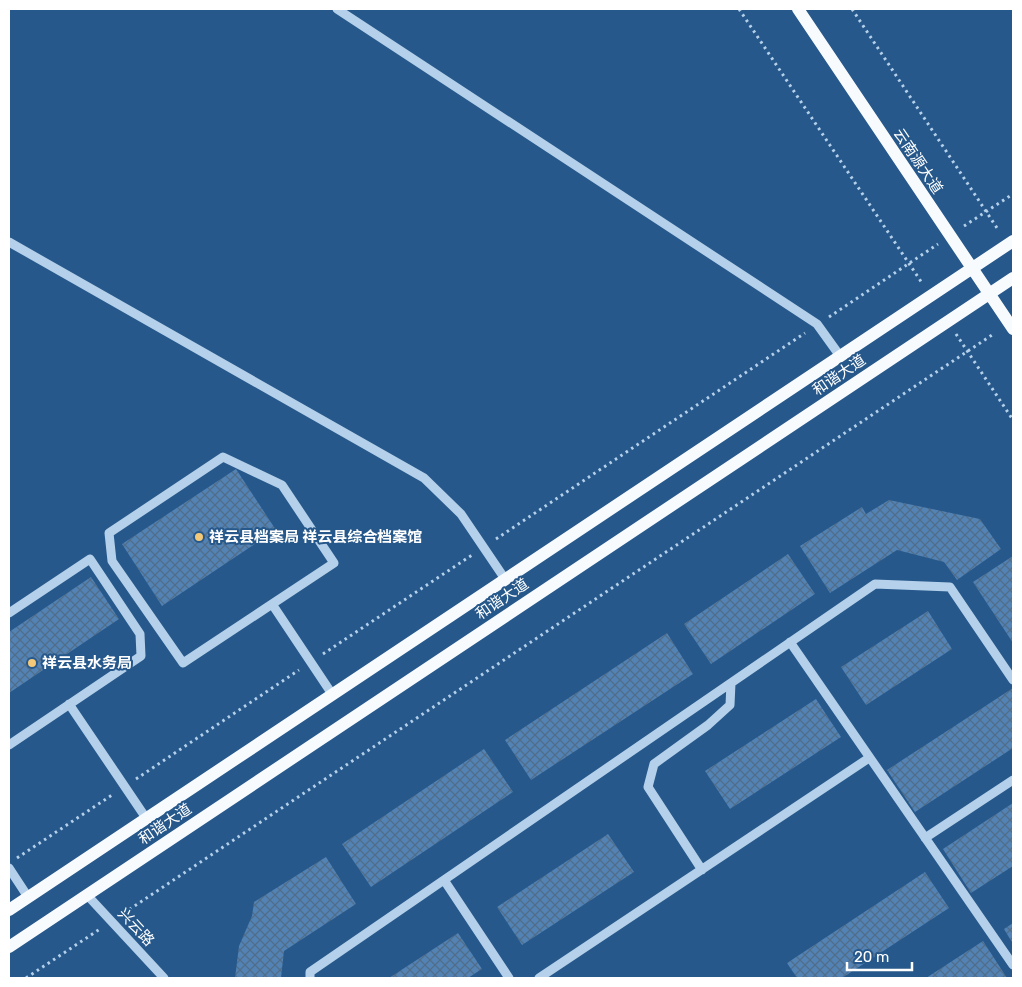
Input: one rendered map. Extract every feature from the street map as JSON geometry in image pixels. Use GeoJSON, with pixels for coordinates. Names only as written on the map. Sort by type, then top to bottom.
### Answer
{"type":"FeatureCollection","features":[{"type":"Feature","properties":{"kind":"main road","name":"云南源大道"},"geometry":{"type":"LineString","coordinates":[[798,9],[1011,326]]}},
{"type":"Feature","properties":{"kind":"main road","name":"和谐大道"},"geometry":{"type":"LineString","coordinates":[[9,910],[1011,243]]}},
{"type":"Feature","properties":{"kind":"main road","name":"和谐大道"},"geometry":{"type":"LineString","coordinates":[[9,947],[1013,278]]}},
{"type":"Feature","properties":{"kind":"street"},"geometry":{"type":"LineString","coordinates":[[337,9],[817,324],[840,356]]}},
{"type":"Feature","properties":{"kind":"street"},"geometry":{"type":"LineString","coordinates":[[9,242],[424,478],[461,514],[505,579]]}},
{"type":"Feature","properties":{"kind":"street"},"geometry":{"type":"LineString","coordinates":[[223,457],[282,485],[334,562],[272,604],[183,663],[112,561],[109,532],[223,457]]}},
{"type":"Feature","properties":{"kind":"street"},"geometry":{"type":"LineString","coordinates":[[9,613],[90,559],[140,634],[141,656],[9,745]]}},
{"type":"Feature","properties":{"kind":"street"},"geometry":{"type":"LineString","coordinates":[[310,978],[310,972],[874,584],[950,587],[1013,680]]}},
{"type":"Feature","properties":{"kind":"street"},"geometry":{"type":"LineString","coordinates":[[272,604],[332,694]]}},
{"type":"Feature","properties":{"kind":"street"},"geometry":{"type":"LineString","coordinates":[[790,642],[1013,965]]}},
{"type":"Feature","properties":{"kind":"street"},"geometry":{"type":"LineString","coordinates":[[702,870],[648,787],[654,764],[708,725],[730,705],[731,683]]}},
{"type":"Feature","properties":{"kind":"street"},"geometry":{"type":"LineString","coordinates":[[70,704],[146,818]]}},
{"type":"Feature","properties":{"kind":"street"},"geometry":{"type":"LineString","coordinates":[[539,978],[870,758]]}},
{"type":"Feature","properties":{"kind":"street"},"geometry":{"type":"LineString","coordinates":[[925,838],[1013,780]]}},
{"type":"Feature","properties":{"kind":"street"},"geometry":{"type":"LineString","coordinates":[[9,868],[28,897]]}},
{"type":"Feature","properties":{"kind":"street"},"geometry":{"type":"LineString","coordinates":[[444,880],[509,978]]}},
{"type":"Feature","properties":{"kind":"street","name":"兴云路"},"geometry":{"type":"LineString","coordinates":[[87,895],[164,978]]}},
{"type":"Feature","properties":{"kind":"path"},"geometry":{"type":"LineString","coordinates":[[739,9],[931,296]]}},
{"type":"Feature","properties":{"kind":"path"},"geometry":{"type":"LineString","coordinates":[[852,9],[986,211],[1011,243]]}},
{"type":"Feature","properties":{"kind":"path"},"geometry":{"type":"LineString","coordinates":[[9,863],[1013,194]]}},
{"type":"Feature","properties":{"kind":"path"},"geometry":{"type":"LineString","coordinates":[[948,322],[1013,420]]}},
{"type":"Feature","properties":{"kind":"path"},"geometry":{"type":"LineString","coordinates":[[26,978],[967,351],[1011,326]]}},
{"type":"Feature","properties":{"kind":"building","name":"祥云县档案局 祥云县综合档案馆"},"geometry":{"type":"Polygon","coordinates":[[[236,469],[276,530],[162,606],[122,544],[236,469]]]}},
{"type":"Feature","properties":{"kind":"building"},"geometry":{"type":"Polygon","coordinates":[[[889,500],[980,519],[1001,549],[957,580],[944,562],[897,550],[830,593],[800,546],[862,507],[866,514],[889,500]]]}},
{"type":"Feature","properties":{"kind":"building"},"geometry":{"type":"Polygon","coordinates":[[[788,554],[815,594],[711,664],[684,624],[788,554]]]}},
{"type":"Feature","properties":{"kind":"building"},"geometry":{"type":"Polygon","coordinates":[[[1013,556],[1013,643],[973,582],[1013,556]]]}},
{"type":"Feature","properties":{"kind":"building","name":"祥云县水务局"},"geometry":{"type":"Polygon","coordinates":[[[91,577],[119,619],[9,693],[9,632],[91,577]]]}},
{"type":"Feature","properties":{"kind":"building"},"geometry":{"type":"Polygon","coordinates":[[[928,611],[952,649],[866,705],[841,667],[928,611]]]}},
{"type":"Feature","properties":{"kind":"building"},"geometry":{"type":"Polygon","coordinates":[[[667,633],[693,674],[531,780],[505,740],[667,633]]]}},
{"type":"Feature","properties":{"kind":"building"},"geometry":{"type":"Polygon","coordinates":[[[1013,688],[1013,748],[915,812],[887,770],[1013,688]]]}},
{"type":"Feature","properties":{"kind":"building"},"geometry":{"type":"Polygon","coordinates":[[[816,699],[841,737],[730,809],[705,771],[816,699]]]}},
{"type":"Feature","properties":{"kind":"building"},"geometry":{"type":"Polygon","coordinates":[[[484,749],[513,792],[371,887],[342,844],[484,749]]]}},
{"type":"Feature","properties":{"kind":"building"},"geometry":{"type":"Polygon","coordinates":[[[1013,803],[1013,866],[971,893],[943,849],[1013,803]]]}},
{"type":"Feature","properties":{"kind":"building"},"geometry":{"type":"Polygon","coordinates":[[[608,834],[634,872],[522,945],[497,907],[608,834]]]}},
{"type":"Feature","properties":{"kind":"building"},"geometry":{"type":"Polygon","coordinates":[[[326,857],[356,904],[284,951],[281,978],[235,978],[239,946],[252,916],[254,902],[326,857]]]}},
{"type":"Feature","properties":{"kind":"building"},"geometry":{"type":"Polygon","coordinates":[[[925,872],[949,908],[842,978],[797,978],[787,963],[925,872]]]}},
{"type":"Feature","properties":{"kind":"building"},"geometry":{"type":"Polygon","coordinates":[[[1013,923],[1013,944],[1004,929],[1013,923]]]}},
{"type":"Feature","properties":{"kind":"building"},"geometry":{"type":"Polygon","coordinates":[[[458,933],[482,969],[468,978],[389,978],[458,933]]]}},
{"type":"Feature","properties":{"kind":"building"},"geometry":{"type":"Polygon","coordinates":[[[983,941],[1007,978],[926,978],[983,941]]]}},
{"type":"Feature","properties":{"kind":"place","name":"祥云县档案局 祥云县综合档案馆"},"geometry":{"type":"Point","coordinates":[199,537]}},
{"type":"Feature","properties":{"kind":"place","name":"祥云县水务局"},"geometry":{"type":"Point","coordinates":[32,663]}}]}
